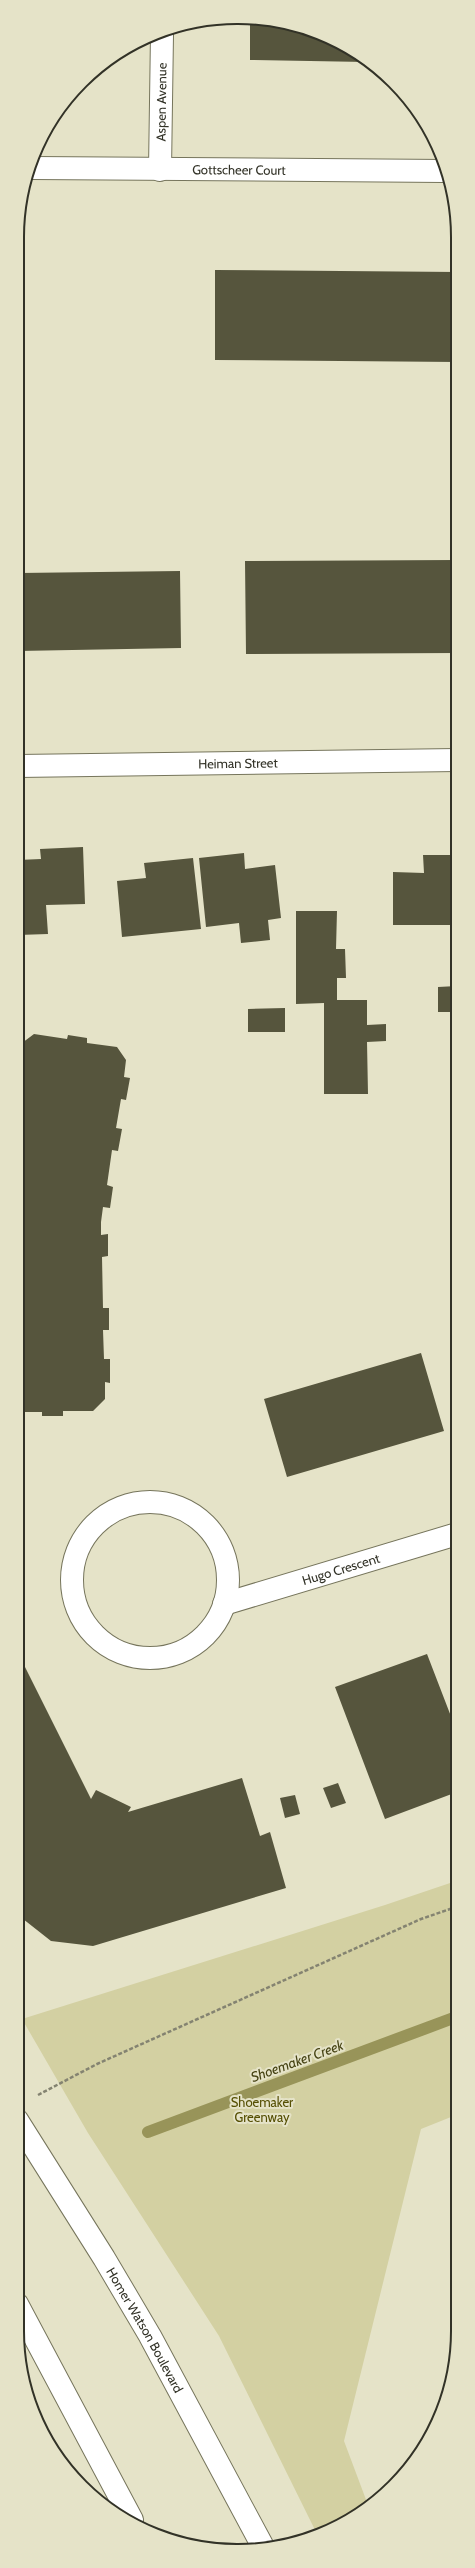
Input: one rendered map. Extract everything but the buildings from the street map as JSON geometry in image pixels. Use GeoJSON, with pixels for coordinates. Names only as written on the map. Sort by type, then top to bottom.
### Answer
{"type":"FeatureCollection","features":[{"type":"Feature","properties":{"kind":"street","name":"Aspen Avenue"},"geometry":{"type":"LineString","coordinates":[[160,170],[162,38]]}},
{"type":"Feature","properties":{"kind":"street","name":"Gottscheer Court"},"geometry":{"type":"LineString","coordinates":[[35,168],[441,171]]}},
{"type":"Feature","properties":{"kind":"street","name":"Heiman Street"},"geometry":{"type":"LineString","coordinates":[[24,766],[451,760]]}},
{"type":"Feature","properties":{"kind":"street"},"geometry":{"type":"LineString","coordinates":[[145,1501],[172,1504],[197,1517],[212,1532],[226,1556],[229,1589],[224,1604],[221,1615],[209,1632],[192,1648],[167,1658],[130,1657],[105,1646],[86,1627],[74,1602],[72,1567],[81,1541],[96,1522],[118,1508],[145,1501]]}},
{"type":"Feature","properties":{"kind":"street","name":"Hugo Crescent"},"geometry":{"type":"LineString","coordinates":[[224,1604],[451,1536]]}},
{"type":"Feature","properties":{"kind":"street","name":"Homer Watson Boulevard"},"geometry":{"type":"LineString","coordinates":[[24,2131],[104,2258],[150,2336],[260,2543]]}},
{"type":"Feature","properties":{"kind":"street"},"geometry":{"type":"LineString","coordinates":[[24,2317],[129,2514]]}},
{"type":"Feature","properties":{"kind":"path"},"geometry":{"type":"LineString","coordinates":[[30,2099],[97,2064],[421,1919],[451,1908]]}},
{"type":"Feature","properties":{"kind":"green space","name":"Shoemaker Greenway"},"geometry":{"type":"Polygon","coordinates":[[[451,1883],[451,2117],[421,2129],[344,2441],[366,2500],[332,2522],[315,2530],[219,2336],[88,2133],[24,2022],[24,2018],[385,1905],[451,1883]]]}},
{"type":"Feature","properties":{"kind":"waterway","name":"Shoemaker Creek"},"geometry":{"type":"LineString","coordinates":[[148,2132],[451,2019]]}}]}
